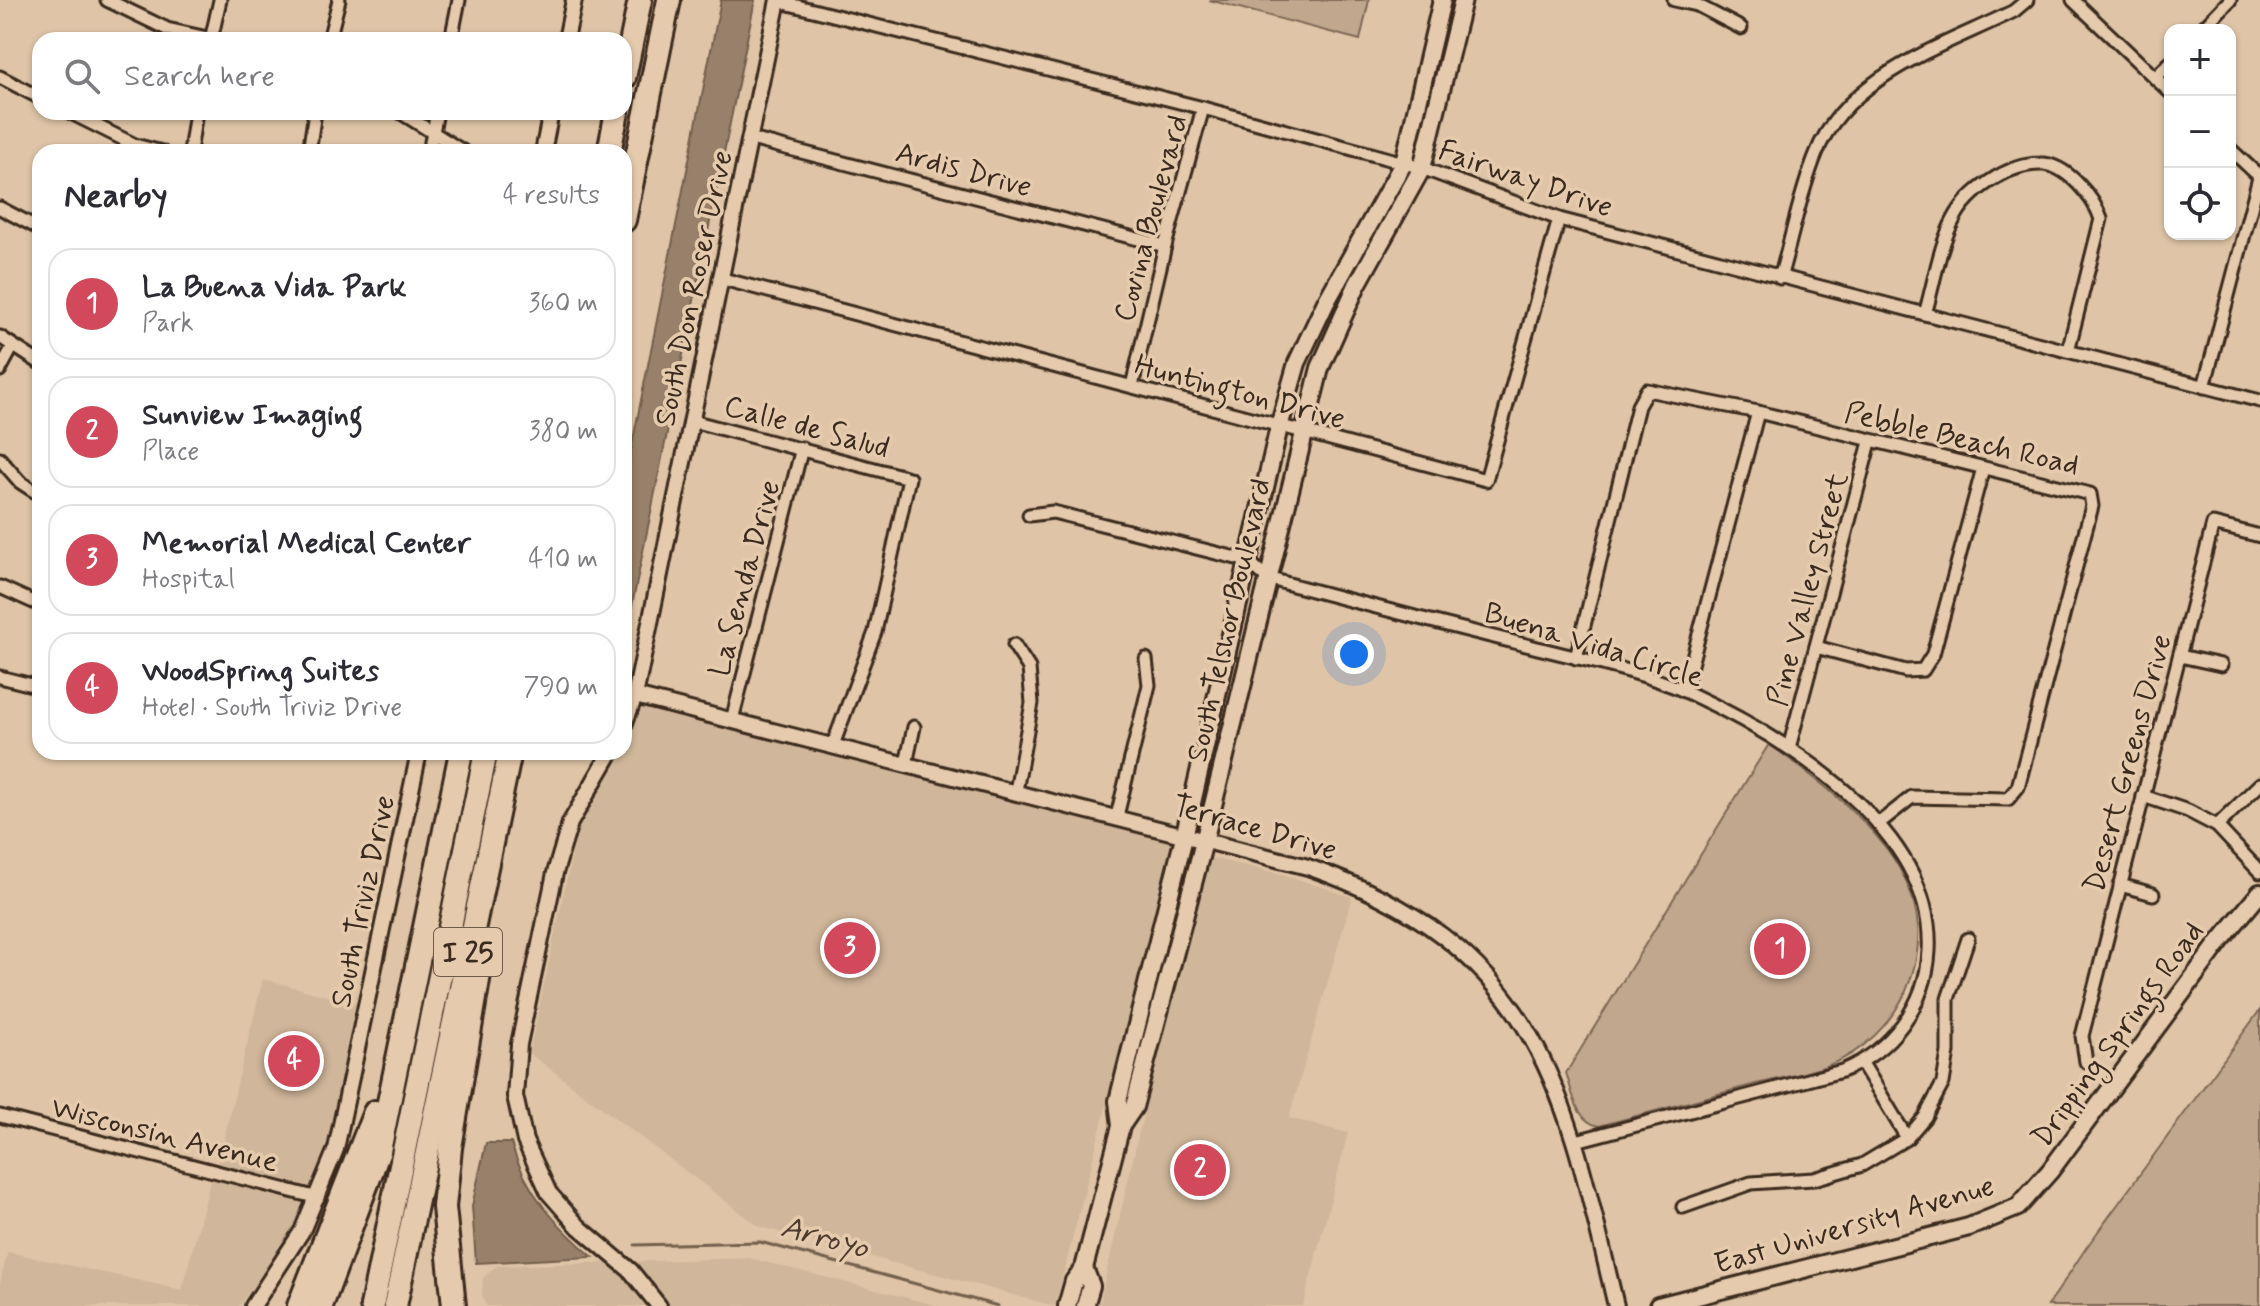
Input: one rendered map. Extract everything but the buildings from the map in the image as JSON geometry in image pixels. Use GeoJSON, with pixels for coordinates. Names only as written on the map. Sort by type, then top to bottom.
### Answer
{"type":"FeatureCollection","features":[{"type":"Feature","properties":{"kind":"highway"},"geometry":{"type":"LineString","coordinates":[[632,39],[640,0]]}},
{"type":"Feature","properties":{"kind":"highway"},"geometry":{"type":"LineString","coordinates":[[632,181],[669,0]]}},
{"type":"Feature","properties":{"kind":"highway"},"geometry":{"type":"LineString","coordinates":[[611,144],[615,120]]}},
{"type":"Feature","properties":{"kind":"highway"},"geometry":{"type":"LineString","coordinates":[[321,1306],[379,1151],[459,760]]}},
{"type":"Feature","properties":{"kind":"highway","name":"I 25"},"geometry":{"type":"LineString","coordinates":[[372,1306],[484,760]]}},
{"type":"Feature","properties":{"kind":"highway"},"geometry":{"type":"LineString","coordinates":[[454,1306],[448,1264],[446,1192],[457,1103],[494,884],[509,760]]}},
{"type":"Feature","properties":{"kind":"highway","name":"I 25"},"geometry":{"type":"LineString","coordinates":[[395,1306],[509,760]]}},
{"type":"Feature","properties":{"kind":"highway"},"geometry":{"type":"LineString","coordinates":[[299,1306],[340,1210],[400,1043]]}},
{"type":"Feature","properties":{"kind":"main road","name":"South Telshor Boulevard"},"geometry":{"type":"LineString","coordinates":[[1121,1126],[1118,1101],[1185,833],[1279,427],[1297,363],[1326,302],[1404,162],[1442,0]]}},
{"type":"Feature","properties":{"kind":"main road","name":"South Telshor Boulevard"},"geometry":{"type":"LineString","coordinates":[[1067,1306],[1074,1281],[1084,1268],[1121,1126],[1134,1107],[1146,1063],[1205,838],[1301,433],[1320,368],[1357,285],[1422,168],[1463,0]]}},
{"type":"Feature","properties":{"kind":"main road","name":"Dripping Springs Road"},"geometry":{"type":"LineString","coordinates":[[2018,1207],[2085,1128],[2221,940],[2260,893]]}},
{"type":"Feature","properties":{"kind":"main road"},"geometry":{"type":"LineString","coordinates":[[1129,1059],[1146,1063]]}},
{"type":"Feature","properties":{"kind":"main road","name":"East University Avenue"},"geometry":{"type":"LineString","coordinates":[[1658,1306],[1969,1227],[2018,1207]]}},
{"type":"Feature","properties":{"kind":"main road","name":"South Telshor Boulevard"},"geometry":{"type":"LineString","coordinates":[[1084,1268],[1091,1286],[1085,1306]]}},
{"type":"Feature","properties":{"kind":"street"},"geometry":{"type":"LineString","coordinates":[[107,0],[180,32]]}},
{"type":"Feature","properties":{"kind":"street"},"geometry":{"type":"LineString","coordinates":[[214,32],[220,0]]}},
{"type":"Feature","properties":{"kind":"street"},"geometry":{"type":"LineString","coordinates":[[331,32],[339,0]]}},
{"type":"Feature","properties":{"kind":"street"},"geometry":{"type":"LineString","coordinates":[[453,32],[459,0]]}},
{"type":"Feature","properties":{"kind":"street"},"geometry":{"type":"LineString","coordinates":[[568,32],[574,0]]}},
{"type":"Feature","properties":{"kind":"street","name":"Fairway Drive"},"geometry":{"type":"LineString","coordinates":[[778,0],[1404,162],[1559,219],[2260,401]]}},
{"type":"Feature","properties":{"kind":"street","name":"South Don Roser Drive"},"geometry":{"type":"LineString","coordinates":[[632,704],[778,0]]}},
{"type":"Feature","properties":{"kind":"street"},"geometry":{"type":"LineString","coordinates":[[1674,0],[1697,5],[1741,28]]}},
{"type":"Feature","properties":{"kind":"street"},"geometry":{"type":"LineString","coordinates":[[1780,278],[1816,152],[1848,104],[1883,76],[2014,11],[2027,0]]}},
{"type":"Feature","properties":{"kind":"street"},"geometry":{"type":"LineString","coordinates":[[2073,0],[2164,86]]}},
{"type":"Feature","properties":{"kind":"street"},"geometry":{"type":"LineString","coordinates":[[2207,24],[2230,0]]}},
{"type":"Feature","properties":{"kind":"street"},"geometry":{"type":"LineString","coordinates":[[2155,78],[2164,69]]}},
{"type":"Feature","properties":{"kind":"street"},"geometry":{"type":"LineString","coordinates":[[0,77],[32,94]]}},
{"type":"Feature","properties":{"kind":"street","name":"Covina Boulevard"},"geometry":{"type":"LineString","coordinates":[[1132,386],[1165,246],[1203,108]]}},
{"type":"Feature","properties":{"kind":"street"},"geometry":{"type":"LineString","coordinates":[[85,120],[133,144]]}},
{"type":"Feature","properties":{"kind":"street"},"geometry":{"type":"LineString","coordinates":[[191,144],[195,120]]}},
{"type":"Feature","properties":{"kind":"street"},"geometry":{"type":"LineString","coordinates":[[310,144],[314,120]]}},
{"type":"Feature","properties":{"kind":"street"},"geometry":{"type":"LineString","coordinates":[[413,120],[451,144]]}},
{"type":"Feature","properties":{"kind":"street"},"geometry":{"type":"LineString","coordinates":[[431,144],[435,120]]}},
{"type":"Feature","properties":{"kind":"street"},"geometry":{"type":"LineString","coordinates":[[545,144],[549,120]]}},
{"type":"Feature","properties":{"kind":"street","name":"Ardis Drive"},"geometry":{"type":"LineString","coordinates":[[751,139],[1165,246]]}},
{"type":"Feature","properties":{"kind":"street"},"geometry":{"type":"LineString","coordinates":[[2204,387],[2259,175],[2236,154]]}},
{"type":"Feature","properties":{"kind":"street"},"geometry":{"type":"LineString","coordinates":[[1925,314],[1954,218],[1982,186],[2013,169],[2043,163],[2073,179],[2094,199],[2101,219],[2068,351]]}},
{"type":"Feature","properties":{"kind":"street"},"geometry":{"type":"LineString","coordinates":[[0,208],[32,225]]}},
{"type":"Feature","properties":{"kind":"street","name":"Huntington Drive"},"geometry":{"type":"LineString","coordinates":[[719,278],[1486,480],[1559,219]]}},
{"type":"Feature","properties":{"kind":"street"},"geometry":{"type":"LineString","coordinates":[[0,337],[32,358]]}},
{"type":"Feature","properties":{"kind":"street"},"geometry":{"type":"LineString","coordinates":[[0,370],[13,346]]}},
{"type":"Feature","properties":{"kind":"street","name":"Pebble Beach Road"},"geometry":{"type":"LineString","coordinates":[[1576,658],[1638,406],[1647,390],[1758,412],[1870,442],[2076,488],[2090,494],[2092,506],[2018,787],[2008,799],[1912,797],[1878,824]]}},
{"type":"Feature","properties":{"kind":"street"},"geometry":{"type":"LineString","coordinates":[[1684,691],[1758,412]]}},
{"type":"Feature","properties":{"kind":"street","name":"Calle de Salud"},"geometry":{"type":"LineString","coordinates":[[692,421],[909,478],[875,632],[833,745]]}},
{"type":"Feature","properties":{"kind":"street","name":"Pine Valley Street"},"geometry":{"type":"LineString","coordinates":[[1789,748],[1870,442]]}},
{"type":"Feature","properties":{"kind":"street","name":"La Senda Drive"},"geometry":{"type":"LineString","coordinates":[[732,720],[802,448]]}},
{"type":"Feature","properties":{"kind":"street"},"geometry":{"type":"LineString","coordinates":[[0,459],[20,482],[32,490]]}},
{"type":"Feature","properties":{"kind":"street"},"geometry":{"type":"LineString","coordinates":[[1816,647],[1906,671],[1923,670],[1933,654],[1983,468]]}},
{"type":"Feature","properties":{"kind":"street"},"geometry":{"type":"LineString","coordinates":[[1029,515],[1053,512],[1248,561],[1267,578]]}},
{"type":"Feature","properties":{"kind":"street","name":"Desert Greens Drive"},"geometry":{"type":"LineString","coordinates":[[2086,1062],[2082,1036],[2213,524],[2260,536]]}},
{"type":"Feature","properties":{"kind":"street","name":"Buena Vida Circle"},"geometry":{"type":"LineString","coordinates":[[1267,578],[1576,658],[1684,691],[1789,748],[1842,789],[1904,855],[1921,886],[1930,936],[1929,960],[1914,1005],[1896,1037],[1862,1063],[1576,1141]]}},
{"type":"Feature","properties":{"kind":"street"},"geometry":{"type":"LineString","coordinates":[[0,587],[32,601]]}},
{"type":"Feature","properties":{"kind":"street"},"geometry":{"type":"LineString","coordinates":[[1014,645],[1029,668],[1032,703],[1016,791]]}},
{"type":"Feature","properties":{"kind":"street"},"geometry":{"type":"LineString","coordinates":[[2180,656],[2221,665]]}},
{"type":"Feature","properties":{"kind":"street"},"geometry":{"type":"LineString","coordinates":[[1117,816],[1149,685],[1146,659]]}},
{"type":"Feature","properties":{"kind":"street"},"geometry":{"type":"LineString","coordinates":[[0,677],[32,685]]}},
{"type":"Feature","properties":{"kind":"street","name":"Terrace Drive"},"geometry":{"type":"LineString","coordinates":[[635,696],[1205,838],[1345,880],[1441,934],[1502,991],[1547,1063],[1576,1141],[1616,1306]]}},
{"type":"Feature","properties":{"kind":"street"},"geometry":{"type":"LineString","coordinates":[[906,764],[914,727]]}},
{"type":"Feature","properties":{"kind":"street","name":"South Triviz Drive"},"geometry":{"type":"LineString","coordinates":[[253,1306],[295,1245],[318,1198],[350,1093],[417,760]]}},
{"type":"Feature","properties":{"kind":"street"},"geometry":{"type":"LineString","coordinates":[[606,760],[570,823],[555,873],[519,1044],[515,1096],[525,1141],[549,1193],[579,1227],[631,1271],[659,1306]]}},
{"type":"Feature","properties":{"kind":"street"},"geometry":{"type":"LineString","coordinates":[[2217,826],[2260,784]]}},
{"type":"Feature","properties":{"kind":"street"},"geometry":{"type":"LineString","coordinates":[[2143,796],[2188,811],[2217,826],[2260,872]]}},
{"type":"Feature","properties":{"kind":"street"},"geometry":{"type":"LineString","coordinates":[[2120,885],[2153,894]]}},
{"type":"Feature","properties":{"kind":"street"},"geometry":{"type":"LineString","coordinates":[[1683,1207],[1751,1183],[1814,1179],[1862,1165],[1907,1138],[1925,1117],[1943,1083],[1948,1052],[1948,999],[1968,939]]}},
{"type":"Feature","properties":{"kind":"street"},"geometry":{"type":"LineString","coordinates":[[1862,1063],[1907,1138]]}},
{"type":"Feature","properties":{"kind":"street","name":"Wisconsin Avenue"},"geometry":{"type":"LineString","coordinates":[[0,1116],[318,1198]]}},
{"type":"Feature","properties":{"kind":"shaded area"},"geometry":{"type":"Polygon","coordinates":[[[721,0],[755,0],[632,606],[632,445],[721,0]]]}},
{"type":"Feature","properties":{"kind":"shaded area"},"geometry":{"type":"Polygon","coordinates":[[[1209,0],[1369,0],[1360,40],[1209,0]]]}},
{"type":"Feature","properties":{"kind":"shaded area"},"geometry":{"type":"Polygon","coordinates":[[[639,706],[1174,843],[1055,1306],[760,1227],[529,1053],[581,814],[618,760],[632,760],[632,727],[639,706]]]}},
{"type":"Feature","properties":{"kind":"shaded area"},"geometry":{"type":"Polygon","coordinates":[[[1769,744],[1831,791],[1860,818],[1886,847],[1905,879],[1916,913],[1917,951],[1906,991],[1875,1036],[1853,1053],[1829,1065],[1599,1126],[1591,1123],[1576,1106],[1566,1073],[1769,744]]]}},
{"type":"Feature","properties":{"kind":"shaded area"},"geometry":{"type":"Polygon","coordinates":[[[1211,858],[1282,874],[1352,897],[1289,1118],[1348,1133],[1303,1306],[1099,1306],[1151,1081],[1211,858]]]}},
{"type":"Feature","properties":{"kind":"shaded area"},"geometry":{"type":"Polygon","coordinates":[[[263,979],[361,1005],[315,1190],[218,1163],[263,979]]]}},
{"type":"Feature","properties":{"kind":"shaded area"},"geometry":{"type":"Polygon","coordinates":[[[2260,1010],[2260,1306],[2048,1306],[2086,1248],[2260,1010]]]}},
{"type":"Feature","properties":{"kind":"shaded area"},"geometry":{"type":"Polygon","coordinates":[[[486,1143],[511,1143],[525,1177],[543,1206],[593,1257],[476,1263],[472,1206],[486,1143]]]}},
{"type":"Feature","properties":{"kind":"shaded area"},"geometry":{"type":"Polygon","coordinates":[[[211,1179],[301,1202],[303,1207],[282,1246],[239,1306],[0,1306],[0,1283],[8,1252],[182,1290],[211,1179]]]}},
{"type":"Feature","properties":{"kind":"shaded area"},"geometry":{"type":"Polygon","coordinates":[[[749,1258],[939,1306],[486,1306],[482,1296],[483,1278],[496,1266],[749,1258]]]}},
{"type":"Feature","properties":{"kind":"waterway","name":"Arroyo"},"geometry":{"type":"LineString","coordinates":[[635,1245],[760,1242],[998,1306]]}},
{"type":"Feature","properties":{"kind":"place","name":"Memorial Medical Center"},"geometry":{"type":"Point","coordinates":[850,948]}},
{"type":"Feature","properties":{"kind":"place","name":"La Buena Vida Park"},"geometry":{"type":"Point","coordinates":[1780,949]}},
{"type":"Feature","properties":{"kind":"place","name":"WoodSpring Suites"},"geometry":{"type":"Point","coordinates":[294,1061]}},
{"type":"Feature","properties":{"kind":"place","name":"Sunview Imaging"},"geometry":{"type":"Point","coordinates":[1200,1170]}}]}
